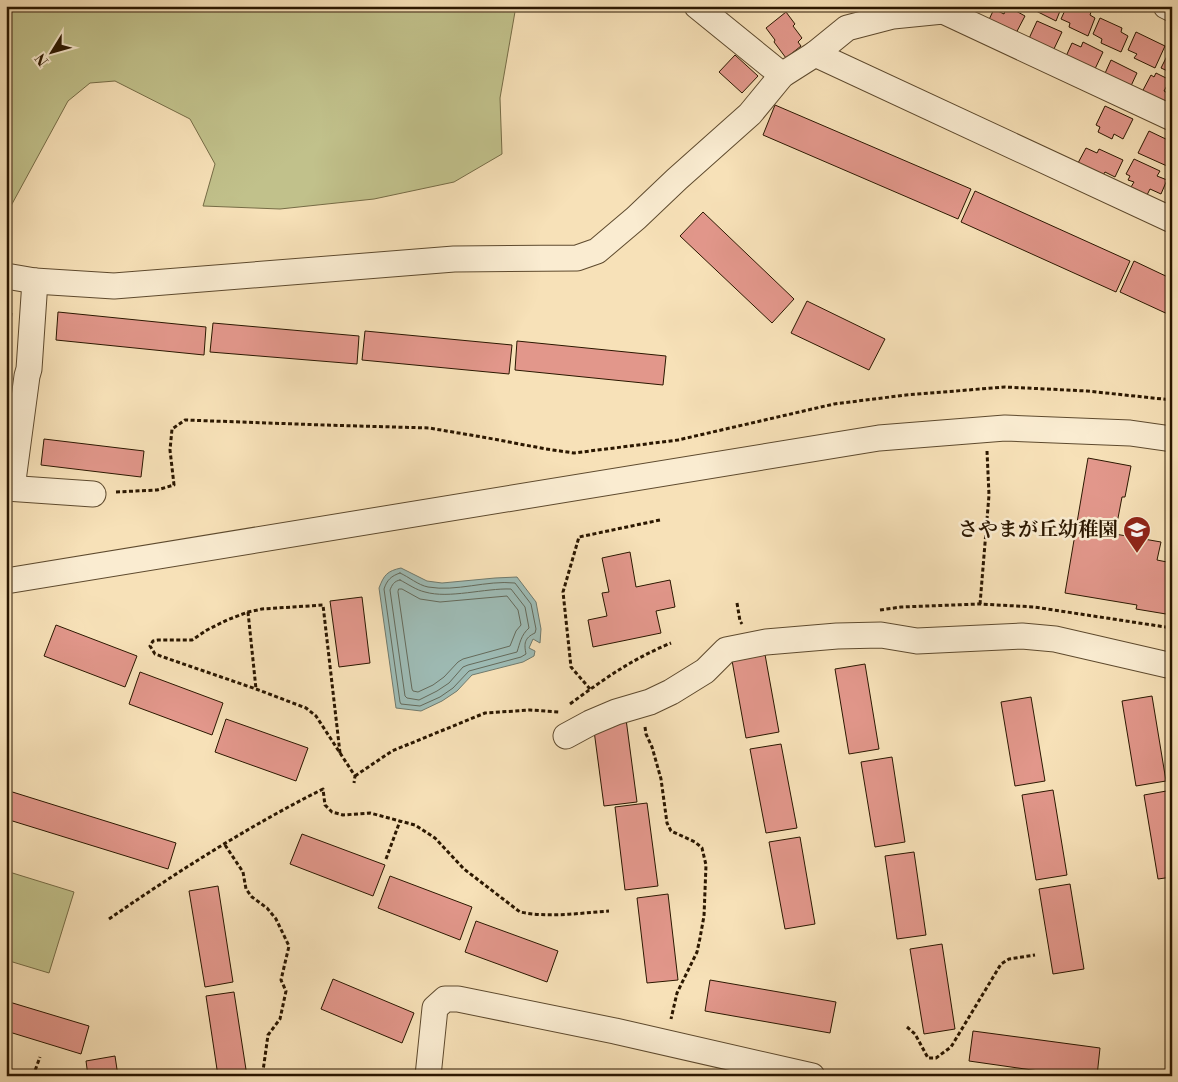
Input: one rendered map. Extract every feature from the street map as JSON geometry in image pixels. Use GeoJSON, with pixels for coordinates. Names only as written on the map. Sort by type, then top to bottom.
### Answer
{"type":"FeatureCollection","features":[{"type":"Feature","properties":{"kind":"street"},"geometry":{"type":"LineString","coordinates":[[697,6],[782,75]]}},
{"type":"Feature","properties":{"kind":"street"},"geometry":{"type":"LineString","coordinates":[[1166,6],[1172,9]]}},
{"type":"Feature","properties":{"kind":"street"},"geometry":{"type":"LineString","coordinates":[[6,276],[35,281],[114,286],[454,260],[577,258],[597,251],[636,218],[750,114],[782,75],[815,54],[847,28],[893,16],[950,9],[1172,118]]}},
{"type":"Feature","properties":{"kind":"street"},"geometry":{"type":"LineString","coordinates":[[815,54],[1172,220]]}},
{"type":"Feature","properties":{"kind":"street"},"geometry":{"type":"LineString","coordinates":[[35,281],[29,369],[9,488],[94,494]]}},
{"type":"Feature","properties":{"kind":"street"},"geometry":{"type":"LineString","coordinates":[[6,581],[879,438],[1005,428],[1130,433],[1172,440]]}},
{"type":"Feature","properties":{"kind":"street"},"geometry":{"type":"LineString","coordinates":[[566,736],[616,712],[650,702],[671,692],[705,671],[726,650],[766,642],[881,635],[917,641],[1022,636],[1055,639],[1172,666]]}},
{"type":"Feature","properties":{"kind":"street"},"geometry":{"type":"LineString","coordinates":[[428,1076],[435,1008],[445,999],[458,999],[615,1031],[812,1076]]}},
{"type":"Feature","properties":{"kind":"path"},"geometry":{"type":"LineString","coordinates":[[94,494],[157,490],[174,485],[170,450],[172,429],[185,420],[429,428],[574,453],[678,440],[834,404],[906,395],[1005,387],[1087,391],[1172,400]]}},
{"type":"Feature","properties":{"kind":"path"},"geometry":{"type":"LineString","coordinates":[[980,604],[989,495],[986,448]]}},
{"type":"Feature","properties":{"kind":"path"},"geometry":{"type":"LineString","coordinates":[[590,689],[571,667],[562,592],[579,537],[660,520]]}},
{"type":"Feature","properties":{"kind":"path"},"geometry":{"type":"LineString","coordinates":[[340,752],[323,605],[262,609],[248,612],[206,630],[192,640],[158,640],[153,641],[150,646],[156,654],[306,708],[316,716],[340,752],[355,776],[354,783]]}},
{"type":"Feature","properties":{"kind":"path"},"geometry":{"type":"LineString","coordinates":[[248,612],[256,689]]}},
{"type":"Feature","properties":{"kind":"path"},"geometry":{"type":"LineString","coordinates":[[355,776],[392,751],[485,713],[530,710],[559,712],[624,666],[648,652],[671,642]]}},
{"type":"Feature","properties":{"kind":"path"},"geometry":{"type":"LineString","coordinates":[[644,724],[661,779],[667,823],[671,831],[695,842],[702,848],[706,865],[704,916],[697,952],[678,993],[670,1026]]}},
{"type":"Feature","properties":{"kind":"path"},"geometry":{"type":"LineString","coordinates":[[109,920],[153,889],[224,845],[284,809],[323,789],[325,806],[332,812],[343,815],[370,813],[415,825],[435,838],[464,869],[520,912],[556,914],[609,911]]}},
{"type":"Feature","properties":{"kind":"path"},"geometry":{"type":"LineString","coordinates":[[386,859],[400,821]]}},
{"type":"Feature","properties":{"kind":"path"},"geometry":{"type":"LineString","coordinates":[[224,845],[244,872],[246,890],[267,908],[276,919],[289,946],[281,980],[286,991],[280,1019],[268,1035],[260,1076]]}},
{"type":"Feature","properties":{"kind":"path"},"geometry":{"type":"LineString","coordinates":[[907,1027],[915,1034],[928,1058],[936,1058],[951,1047],[1001,964],[1009,959],[1035,955]]}},
{"type":"Feature","properties":{"kind":"path"},"geometry":{"type":"LineString","coordinates":[[33,1076],[40,1057]]}},
{"type":"Feature","properties":{"kind":"green space"},"geometry":{"type":"Polygon","coordinates":[[[6,6],[516,6],[500,98],[502,154],[454,182],[374,199],[280,209],[203,206],[215,164],[190,119],[115,81],[90,83],[68,101],[6,215],[6,6]]]}},
{"type":"Feature","properties":{"kind":"green space"},"geometry":{"type":"Polygon","coordinates":[[[6,871],[74,892],[49,973],[6,960],[6,871]]]}},
{"type":"Feature","properties":{"kind":"water"},"geometry":{"type":"Polygon","coordinates":[[[401,568],[427,581],[442,583],[517,577],[536,602],[541,629],[540,643],[533,639],[529,648],[535,651],[534,656],[523,662],[472,675],[457,691],[421,711],[396,708],[379,588],[387,574],[401,568]]]}},
{"type":"Feature","properties":{"kind":"building"},"geometry":{"type":"Polygon","coordinates":[[[1007,6],[1025,16],[1015,35],[986,26],[994,9],[1004,14],[1007,6]]]}},
{"type":"Feature","properties":{"kind":"building"},"geometry":{"type":"Polygon","coordinates":[[[1028,6],[1062,6],[1056,21],[1028,6]]]}},
{"type":"Feature","properties":{"kind":"building"},"geometry":{"type":"Polygon","coordinates":[[[1067,6],[1085,6],[1092,9],[1090,15],[1095,18],[1088,36],[1069,27],[1070,23],[1061,19],[1067,6]]]}},
{"type":"Feature","properties":{"kind":"building"},"geometry":{"type":"Polygon","coordinates":[[[786,12],[802,38],[798,42],[801,46],[786,58],[766,28],[786,12]]]}},
{"type":"Feature","properties":{"kind":"building"},"geometry":{"type":"Polygon","coordinates":[[[1100,18],[1122,28],[1121,32],[1128,36],[1121,52],[1101,43],[1102,39],[1093,34],[1100,18]]]}},
{"type":"Feature","properties":{"kind":"building"},"geometry":{"type":"Polygon","coordinates":[[[1037,21],[1062,32],[1053,51],[1026,45],[1037,21]]]}},
{"type":"Feature","properties":{"kind":"building"},"geometry":{"type":"Polygon","coordinates":[[[1136,32],[1165,46],[1155,68],[1134,58],[1137,54],[1128,50],[1136,32]]]}},
{"type":"Feature","properties":{"kind":"building"},"geometry":{"type":"Polygon","coordinates":[[[1083,42],[1103,52],[1094,71],[1063,63],[1072,43],[1081,47],[1083,42]]]}},
{"type":"Feature","properties":{"kind":"building"},"geometry":{"type":"Polygon","coordinates":[[[1172,48],[1172,73],[1161,68],[1172,48]]]}},
{"type":"Feature","properties":{"kind":"building"},"geometry":{"type":"Polygon","coordinates":[[[735,55],[758,76],[742,93],[719,72],[735,55]]]}},
{"type":"Feature","properties":{"kind":"building"},"geometry":{"type":"Polygon","coordinates":[[[1111,60],[1137,73],[1130,88],[1102,80],[1111,60]]]}},
{"type":"Feature","properties":{"kind":"building"},"geometry":{"type":"Polygon","coordinates":[[[1156,73],[1170,80],[1164,91],[1172,96],[1168,109],[1142,92],[1151,75],[1154,77],[1156,73]]]}},
{"type":"Feature","properties":{"kind":"building"},"geometry":{"type":"Polygon","coordinates":[[[775,105],[971,189],[958,219],[763,135],[775,105]]]}},
{"type":"Feature","properties":{"kind":"building"},"geometry":{"type":"Polygon","coordinates":[[[1105,106],[1133,119],[1123,139],[1114,134],[1112,139],[1098,132],[1100,127],[1096,125],[1105,106]]]}},
{"type":"Feature","properties":{"kind":"building"},"geometry":{"type":"Polygon","coordinates":[[[1149,131],[1172,142],[1172,155],[1167,166],[1138,153],[1149,131]]]}},
{"type":"Feature","properties":{"kind":"building"},"geometry":{"type":"Polygon","coordinates":[[[1086,148],[1097,153],[1099,149],[1123,160],[1115,177],[1105,172],[1103,175],[1078,163],[1086,148]]]}},
{"type":"Feature","properties":{"kind":"building"},"geometry":{"type":"Polygon","coordinates":[[[1134,159],[1160,171],[1157,176],[1167,180],[1161,194],[1150,189],[1147,195],[1131,187],[1134,182],[1128,180],[1130,176],[1126,174],[1134,159]]]}},
{"type":"Feature","properties":{"kind":"building"},"geometry":{"type":"Polygon","coordinates":[[[975,191],[1130,261],[1116,292],[961,222],[975,191]]]}},
{"type":"Feature","properties":{"kind":"building"},"geometry":{"type":"Polygon","coordinates":[[[703,212],[794,299],[772,323],[680,236],[703,212]]]}},
{"type":"Feature","properties":{"kind":"building"},"geometry":{"type":"Polygon","coordinates":[[[1134,261],[1172,279],[1172,316],[1120,292],[1134,261]]]}},
{"type":"Feature","properties":{"kind":"building"},"geometry":{"type":"Polygon","coordinates":[[[807,301],[885,339],[869,370],[791,333],[807,301]]]}},
{"type":"Feature","properties":{"kind":"building"},"geometry":{"type":"Polygon","coordinates":[[[58,312],[206,327],[204,355],[56,340],[58,312]]]}},
{"type":"Feature","properties":{"kind":"building"},"geometry":{"type":"Polygon","coordinates":[[[6,313],[12,313],[9,340],[6,339],[6,313]]]}},
{"type":"Feature","properties":{"kind":"building"},"geometry":{"type":"Polygon","coordinates":[[[213,323],[359,336],[357,364],[210,352],[213,323]]]}},
{"type":"Feature","properties":{"kind":"building"},"geometry":{"type":"Polygon","coordinates":[[[365,331],[512,345],[509,374],[362,360],[365,331]]]}},
{"type":"Feature","properties":{"kind":"building"},"geometry":{"type":"Polygon","coordinates":[[[517,341],[666,356],[663,385],[515,370],[517,341]]]}},
{"type":"Feature","properties":{"kind":"building"},"geometry":{"type":"Polygon","coordinates":[[[44,439],[144,451],[141,477],[41,465],[44,439]]]}},
{"type":"Feature","properties":{"kind":"building"},"geometry":{"type":"Polygon","coordinates":[[[1088,458],[1131,466],[1125,497],[1122,497],[1115,534],[1161,542],[1157,560],[1172,563],[1172,615],[1136,609],[1137,605],[1065,593],[1088,458]]]}},
{"type":"Feature","properties":{"kind":"building"},"geometry":{"type":"Polygon","coordinates":[[[630,552],[636,587],[670,580],[675,607],[656,611],[661,633],[593,647],[588,620],[607,616],[602,593],[609,592],[602,558],[630,552]]]}},
{"type":"Feature","properties":{"kind":"building"},"geometry":{"type":"Polygon","coordinates":[[[362,597],[370,663],[339,667],[330,601],[362,597]]]}},
{"type":"Feature","properties":{"kind":"building"},"geometry":{"type":"Polygon","coordinates":[[[56,625],[137,656],[125,687],[44,656],[56,625]]]}},
{"type":"Feature","properties":{"kind":"building"},"geometry":{"type":"Polygon","coordinates":[[[764,649],[779,732],[746,738],[731,655],[764,649]]]}},
{"type":"Feature","properties":{"kind":"building"},"geometry":{"type":"Polygon","coordinates":[[[865,664],[879,749],[849,754],[835,669],[865,664]]]}},
{"type":"Feature","properties":{"kind":"building"},"geometry":{"type":"Polygon","coordinates":[[[140,672],[223,703],[212,735],[129,704],[140,672]]]}},
{"type":"Feature","properties":{"kind":"building"},"geometry":{"type":"Polygon","coordinates":[[[1152,696],[1166,781],[1136,786],[1122,701],[1152,696]]]}},
{"type":"Feature","properties":{"kind":"building"},"geometry":{"type":"Polygon","coordinates":[[[1031,697],[1045,781],[1015,786],[1001,702],[1031,697]]]}},
{"type":"Feature","properties":{"kind":"building"},"geometry":{"type":"Polygon","coordinates":[[[226,719],[308,748],[296,781],[215,752],[226,719]]]}},
{"type":"Feature","properties":{"kind":"building"},"geometry":{"type":"Polygon","coordinates":[[[626,719],[637,802],[604,806],[593,723],[626,719]]]}},
{"type":"Feature","properties":{"kind":"building"},"geometry":{"type":"Polygon","coordinates":[[[781,744],[797,828],[766,833],[750,749],[781,744]]]}},
{"type":"Feature","properties":{"kind":"building"},"geometry":{"type":"Polygon","coordinates":[[[892,757],[905,842],[875,847],[861,762],[892,757]]]}},
{"type":"Feature","properties":{"kind":"building"},"geometry":{"type":"Polygon","coordinates":[[[6,790],[176,843],[168,869],[6,819],[6,790]]]}},
{"type":"Feature","properties":{"kind":"building"},"geometry":{"type":"Polygon","coordinates":[[[1053,790],[1067,875],[1036,880],[1022,795],[1053,790]]]}},
{"type":"Feature","properties":{"kind":"building"},"geometry":{"type":"Polygon","coordinates":[[[1172,790],[1172,877],[1158,879],[1144,795],[1172,790]]]}},
{"type":"Feature","properties":{"kind":"building"},"geometry":{"type":"Polygon","coordinates":[[[647,803],[658,886],[625,890],[615,807],[647,803]]]}},
{"type":"Feature","properties":{"kind":"building"},"geometry":{"type":"Polygon","coordinates":[[[302,834],[385,865],[373,896],[290,864],[302,834]]]}},
{"type":"Feature","properties":{"kind":"building"},"geometry":{"type":"Polygon","coordinates":[[[800,837],[815,924],[785,929],[769,842],[800,837]]]}},
{"type":"Feature","properties":{"kind":"building"},"geometry":{"type":"Polygon","coordinates":[[[914,852],[926,935],[897,939],[885,856],[914,852]]]}},
{"type":"Feature","properties":{"kind":"building"},"geometry":{"type":"Polygon","coordinates":[[[390,876],[472,907],[460,940],[378,908],[390,876]]]}},
{"type":"Feature","properties":{"kind":"building"},"geometry":{"type":"Polygon","coordinates":[[[1070,884],[1084,969],[1053,974],[1039,889],[1070,884]]]}},
{"type":"Feature","properties":{"kind":"building"},"geometry":{"type":"Polygon","coordinates":[[[218,886],[233,982],[205,987],[189,891],[218,886]]]}},
{"type":"Feature","properties":{"kind":"building"},"geometry":{"type":"Polygon","coordinates":[[[668,894],[678,980],[647,983],[637,898],[668,894]]]}},
{"type":"Feature","properties":{"kind":"building"},"geometry":{"type":"Polygon","coordinates":[[[476,921],[558,951],[547,982],[465,952],[476,921]]]}},
{"type":"Feature","properties":{"kind":"building"},"geometry":{"type":"Polygon","coordinates":[[[942,944],[955,1029],[924,1034],[910,949],[942,944]]]}},
{"type":"Feature","properties":{"kind":"building"},"geometry":{"type":"Polygon","coordinates":[[[333,979],[414,1013],[402,1043],[321,1009],[333,979]]]}},
{"type":"Feature","properties":{"kind":"building"},"geometry":{"type":"Polygon","coordinates":[[[710,980],[836,1002],[830,1033],[705,1011],[710,980]]]}},
{"type":"Feature","properties":{"kind":"building"},"geometry":{"type":"Polygon","coordinates":[[[234,992],[247,1076],[218,1076],[206,996],[234,992]]]}},
{"type":"Feature","properties":{"kind":"building"},"geometry":{"type":"Polygon","coordinates":[[[6,1001],[89,1026],[81,1054],[6,1031],[6,1001]]]}},
{"type":"Feature","properties":{"kind":"building"},"geometry":{"type":"Polygon","coordinates":[[[973,1031],[1100,1048],[1097,1076],[1074,1076],[969,1061],[973,1031]]]}},
{"type":"Feature","properties":{"kind":"building"},"geometry":{"type":"Polygon","coordinates":[[[115,1056],[118,1076],[88,1076],[86,1061],[115,1056]]]}},
{"type":"Feature","properties":{"kind":"place","name":"さやまが丘幼稚園"},"geometry":{"type":"Point","coordinates":[1137,554]}}]}
